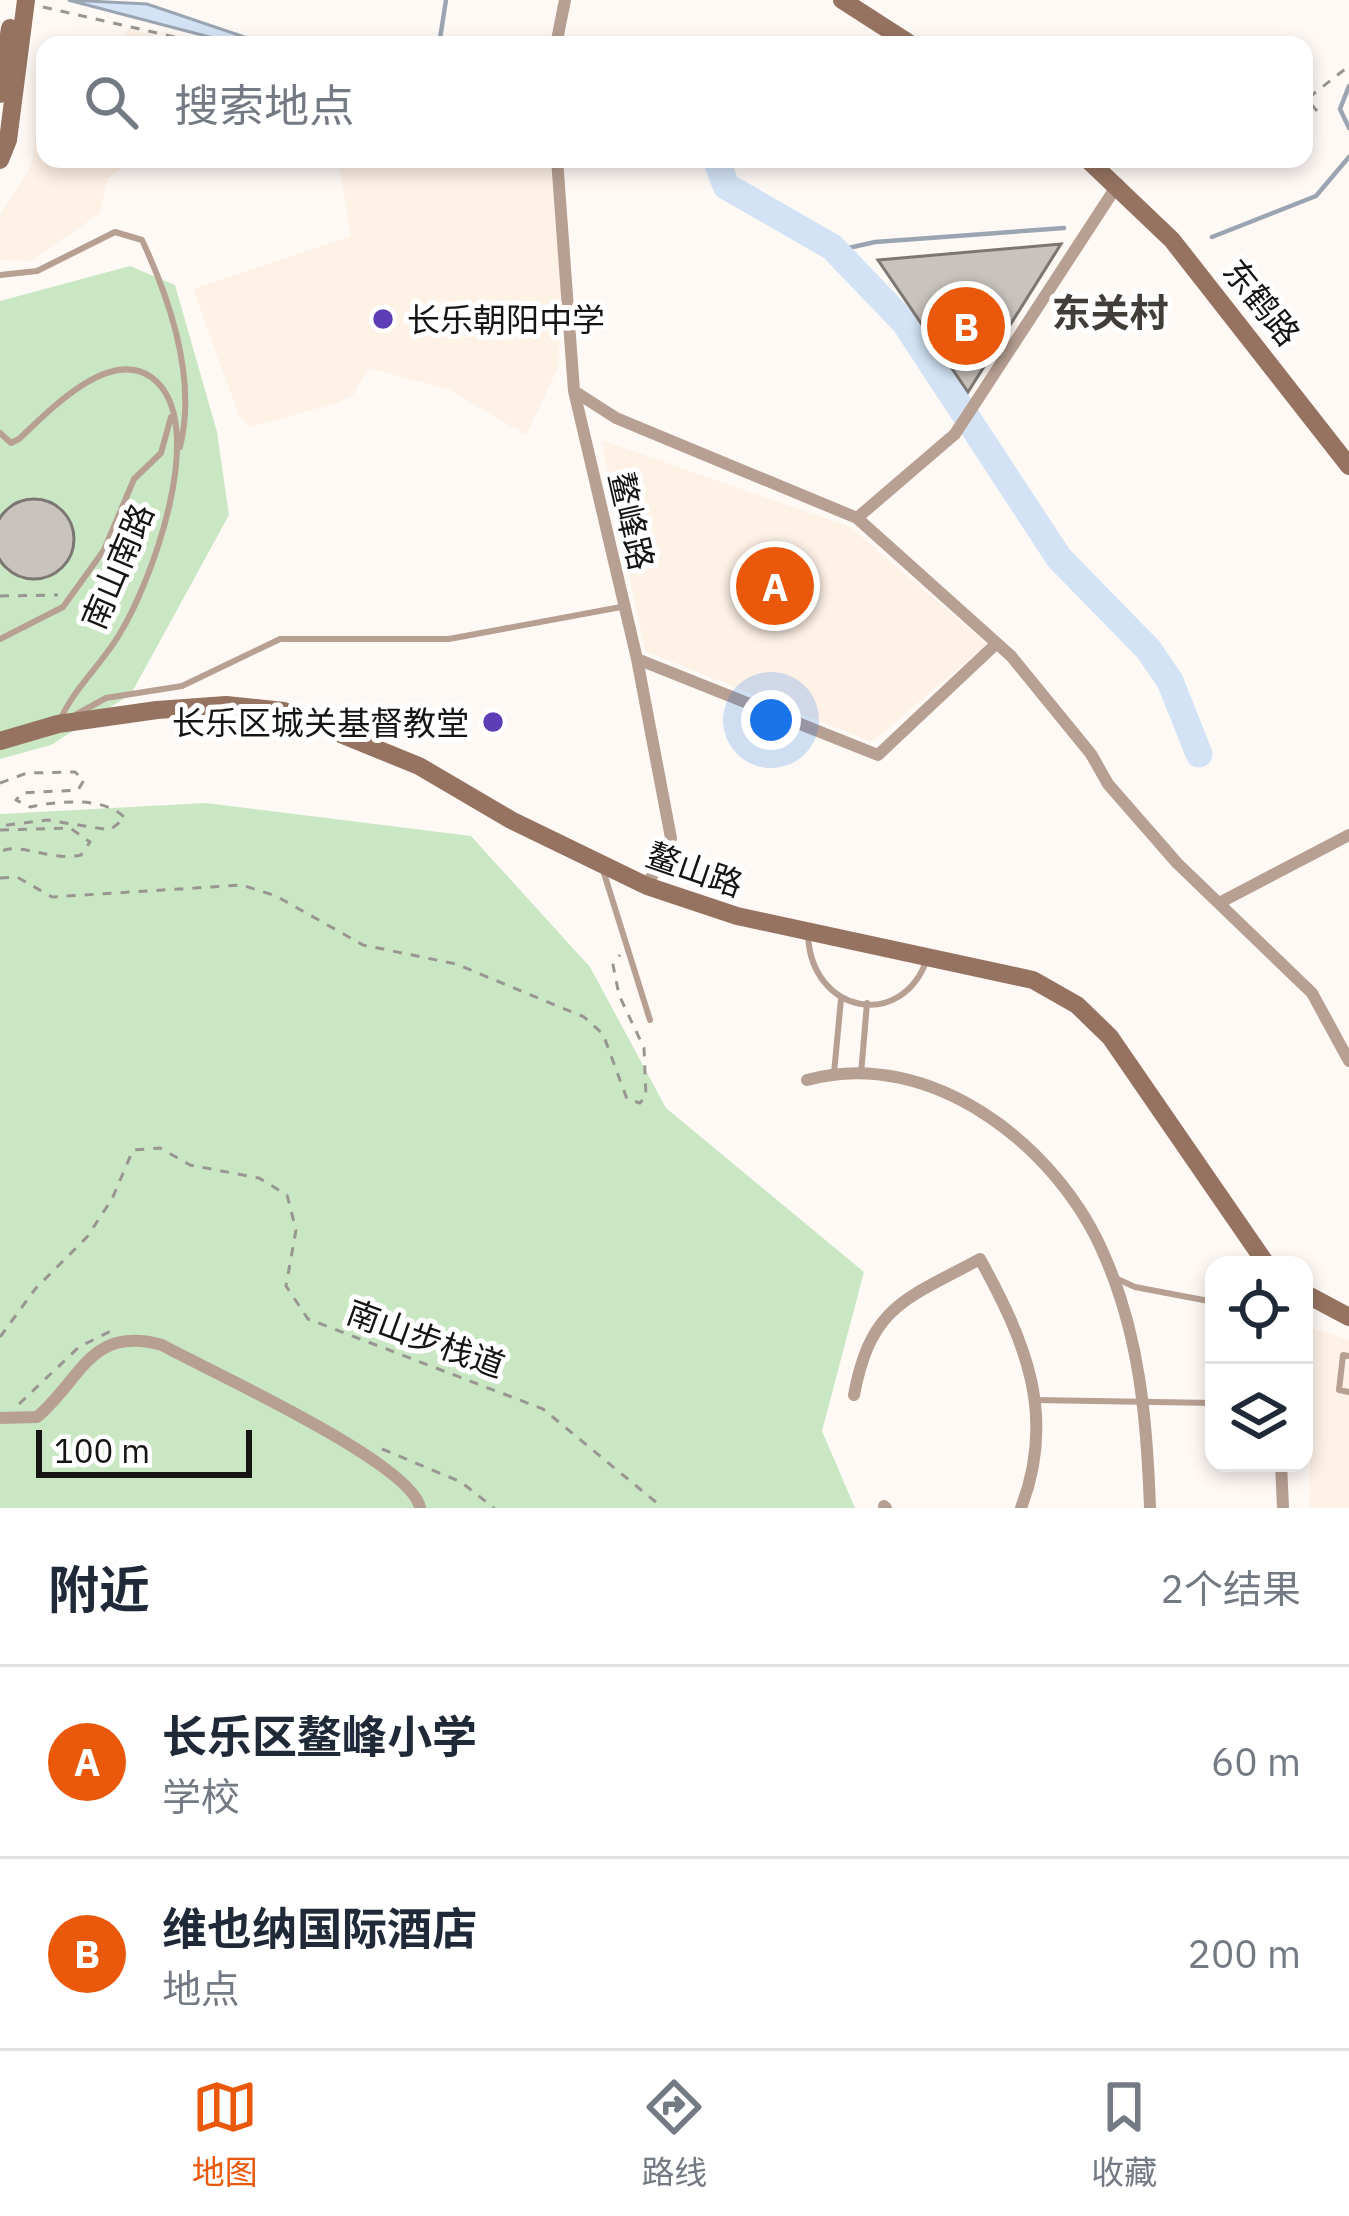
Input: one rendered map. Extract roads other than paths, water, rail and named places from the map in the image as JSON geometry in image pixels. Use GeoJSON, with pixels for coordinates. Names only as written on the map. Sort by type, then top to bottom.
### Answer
{"type":"FeatureCollection","features":[{"type":"Feature","properties":{"kind":"street"},"geometry":{"type":"LineString","coordinates":[[558,36],[566,0]]}},
{"type":"Feature","properties":{"kind":"street"},"geometry":{"type":"LineString","coordinates":[[842,0],[898,36]]}},
{"type":"Feature","properties":{"kind":"street"},"geometry":{"type":"LineString","coordinates":[[0,94],[23,8]]}},
{"type":"Feature","properties":{"kind":"street"},"geometry":{"type":"LineString","coordinates":[[0,160],[23,8]]}},
{"type":"Feature","properties":{"kind":"street","name":"鳌峰路"},"geometry":{"type":"LineString","coordinates":[[558,168],[574,392],[637,659],[671,838],[647,886]]}},
{"type":"Feature","properties":{"kind":"street","name":"东鹤路"},"geometry":{"type":"LineString","coordinates":[[1098,168],[1217,294],[1349,466]]}},
{"type":"Feature","properties":{"kind":"street"},"geometry":{"type":"LineString","coordinates":[[856,518],[955,434],[1118,184]]}},
{"type":"Feature","properties":{"kind":"street"},"geometry":{"type":"LineString","coordinates":[[574,392],[616,418],[856,518],[998,643],[1091,754],[1108,784],[1177,863],[1312,993],[1349,1061]]}},
{"type":"Feature","properties":{"kind":"street"},"geometry":{"type":"LineString","coordinates":[[637,659],[878,754],[998,643]]}},
{"type":"Feature","properties":{"kind":"street","name":"鳌山路"},"geometry":{"type":"LineString","coordinates":[[0,741],[58,724],[226,704],[284,710],[419,766],[601,866],[647,886],[737,916],[1033,980],[1077,1004],[1110,1036],[1261,1256]]}},
{"type":"Feature","properties":{"kind":"street"},"geometry":{"type":"LineString","coordinates":[[1221,902],[1349,835]]}},
{"type":"Feature","properties":{"kind":"street"},"geometry":{"type":"LineString","coordinates":[[807,1080],[834,1072],[861,1074],[956,1095],[1004,1127],[1069,1196],[1105,1255],[1146,1400],[1150,1508]]}},
{"type":"Feature","properties":{"kind":"street"},"geometry":{"type":"LineString","coordinates":[[854,1395],[860,1362],[890,1307],[980,1259],[1029,1360],[1034,1400],[1033,1478],[1021,1508]]}},
{"type":"Feature","properties":{"kind":"street"},"geometry":{"type":"LineString","coordinates":[[1313,1298],[1349,1317]]}},
{"type":"Feature","properties":{"kind":"street"},"geometry":{"type":"LineString","coordinates":[[0,1418],[37,1417],[100,1349],[139,1339],[162,1346],[373,1456],[411,1487],[420,1508]]}},
{"type":"Feature","properties":{"kind":"street"},"geometry":{"type":"LineString","coordinates":[[1281,1472],[1283,1508]]}},
{"type":"Feature","properties":{"kind":"lane"},"geometry":{"type":"LineString","coordinates":[[0,275],[38,271],[115,232],[142,240],[170,310],[183,369],[187,421],[179,453]]}},
{"type":"Feature","properties":{"kind":"lane","name":"南山南路"},"geometry":{"type":"LineString","coordinates":[[0,433],[11,443],[19,439],[77,390],[117,370],[142,370],[161,383],[172,414],[179,453],[177,484],[119,635],[74,691],[58,724]]}},
{"type":"Feature","properties":{"kind":"lane","name":"南山南路"},"geometry":{"type":"LineString","coordinates":[[0,639],[54,616],[70,596],[104,550],[129,501],[134,478],[161,453],[172,414]]}},
{"type":"Feature","properties":{"kind":"lane"},"geometry":{"type":"LineString","coordinates":[[58,724],[106,698],[182,686],[280,639],[449,639],[624,606]]}},
{"type":"Feature","properties":{"kind":"lane"},"geometry":{"type":"LineString","coordinates":[[601,866],[650,1020]]}},
{"type":"Feature","properties":{"kind":"lane"},"geometry":{"type":"LineString","coordinates":[[808,932],[814,975],[842,999],[867,1003],[904,996],[920,979],[928,957]]}},
{"type":"Feature","properties":{"kind":"lane"},"geometry":{"type":"LineString","coordinates":[[834,1072],[842,999]]}},
{"type":"Feature","properties":{"kind":"lane"},"geometry":{"type":"LineString","coordinates":[[861,1074],[867,1003]]}},
{"type":"Feature","properties":{"kind":"lane"},"geometry":{"type":"LineString","coordinates":[[1112,1276],[1136,1287],[1205,1300]]}},
{"type":"Feature","properties":{"kind":"lane"},"geometry":{"type":"LineString","coordinates":[[1349,1356],[1343,1355],[1339,1390],[1349,1392]]}},
{"type":"Feature","properties":{"kind":"lane"},"geometry":{"type":"LineString","coordinates":[[1034,1400],[1205,1403]]}},
{"type":"Feature","properties":{"kind":"water"},"geometry":{"type":"Polygon","coordinates":[[[68,0],[147,4],[241,36],[206,36],[68,0]]]}},
{"type":"Feature","properties":{"kind":"waterway"},"geometry":{"type":"LineString","coordinates":[[440,36],[446,0]]}},
{"type":"Feature","properties":{"kind":"waterway"},"geometry":{"type":"LineString","coordinates":[[1349,86],[1340,109],[1349,128]]}},
{"type":"Feature","properties":{"kind":"waterway"},"geometry":{"type":"LineString","coordinates":[[1212,237],[1316,196],[1349,157]]}},
{"type":"Feature","properties":{"kind":"waterway"},"geometry":{"type":"LineString","coordinates":[[719,168],[726,186],[832,247],[905,323],[1059,558],[1148,649],[1170,681],[1199,754]]}},
{"type":"Feature","properties":{"kind":"waterway"},"geometry":{"type":"LineString","coordinates":[[835,251],[875,242],[1064,228]]}},
{"type":"Feature","properties":{"kind":"place","name":"长乐朝阳中学"},"geometry":{"type":"Point","coordinates":[383,319]}},
{"type":"Feature","properties":{"kind":"place","name":"维也纳国际酒店"},"geometry":{"type":"Point","coordinates":[966,326]}},
{"type":"Feature","properties":{"kind":"place","name":"长乐区鳌峰小学"},"geometry":{"type":"Point","coordinates":[775,586]}},
{"type":"Feature","properties":{"kind":"place","name":"长乐区城关基督教堂"},"geometry":{"type":"Point","coordinates":[493,722]}},
{"type":"Feature","properties":{"kind":"district","name":"东关村"},"geometry":{"type":"Point","coordinates":[1110,312]}}]}
